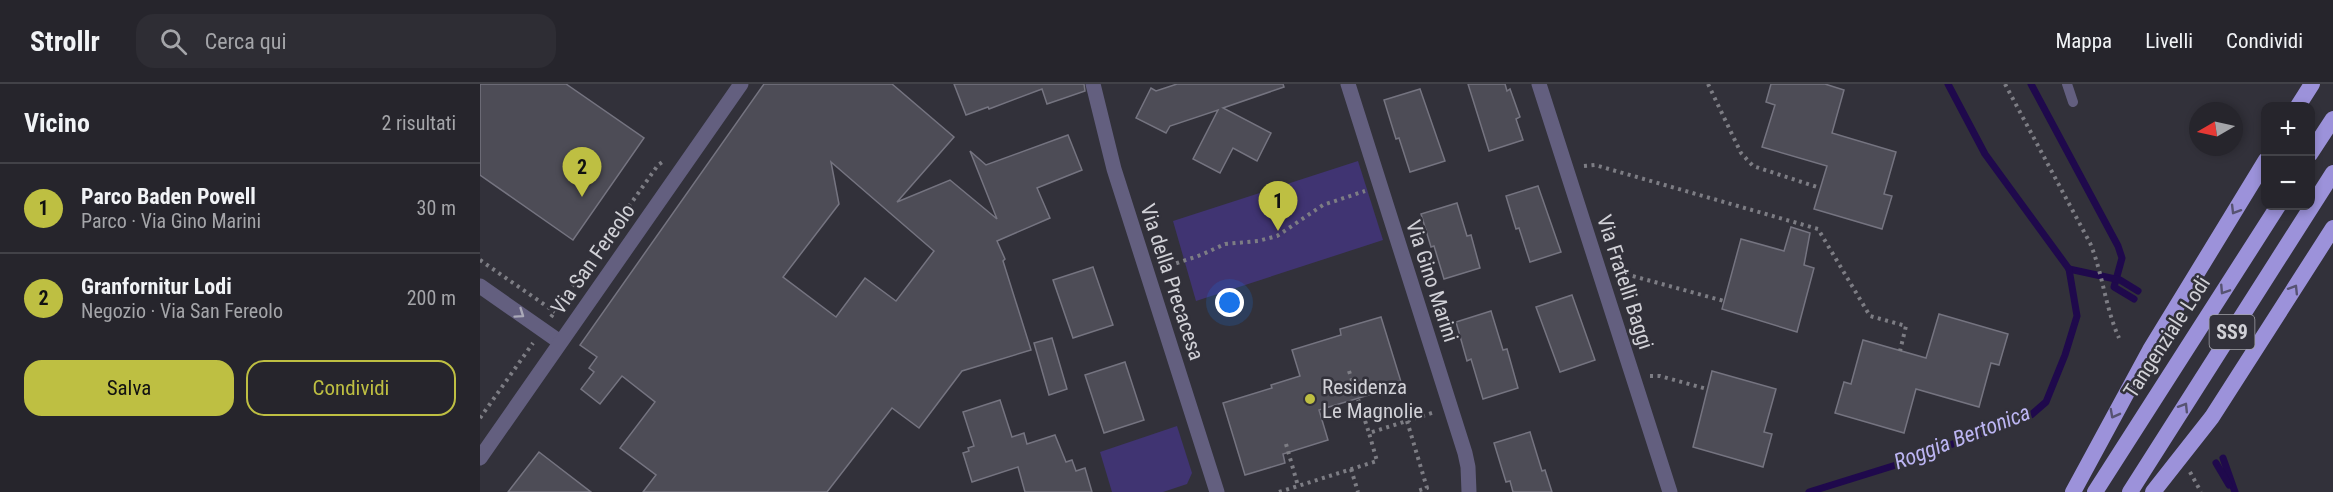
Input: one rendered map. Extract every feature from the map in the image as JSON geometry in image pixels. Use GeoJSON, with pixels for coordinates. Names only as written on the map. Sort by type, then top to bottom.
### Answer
{"type":"FeatureCollection","features":[{"type":"Feature","properties":{"kind":"highway"},"geometry":{"type":"LineString","coordinates":[[2301,102],[2312,84]]}},
{"type":"Feature","properties":{"kind":"highway"},"geometry":{"type":"LineString","coordinates":[[2315,146],[2333,119]]}},
{"type":"Feature","properties":{"kind":"highway"},"geometry":{"type":"LineString","coordinates":[[2073,492],[2150,350],[2261,167]]}},
{"type":"Feature","properties":{"kind":"highway","name":"SS9"},"geometry":{"type":"LineString","coordinates":[[2130,492],[2333,173]]}},
{"type":"Feature","properties":{"kind":"highway","name":"Tangenziale Lodi"},"geometry":{"type":"LineString","coordinates":[[2095,492],[2275,210]]}},
{"type":"Feature","properties":{"kind":"highway"},"geometry":{"type":"LineString","coordinates":[[2153,492],[2212,417],[2333,228]]}},
{"type":"Feature","properties":{"kind":"street","name":"Via San Fereolo"},"geometry":{"type":"LineString","coordinates":[[480,458],[741,84]]}},
{"type":"Feature","properties":{"kind":"street","name":"Via della Precacesa"},"geometry":{"type":"LineString","coordinates":[[1093,84],[1114,169],[1215,492]]}},
{"type":"Feature","properties":{"kind":"street","name":"Via Gino Marini"},"geometry":{"type":"LineString","coordinates":[[1348,84],[1468,467],[1469,492]]}},
{"type":"Feature","properties":{"kind":"street","name":"Via Fratelli Baggi"},"geometry":{"type":"LineString","coordinates":[[1539,84],[1670,492]]}},
{"type":"Feature","properties":{"kind":"street"},"geometry":{"type":"LineString","coordinates":[[480,286],[560,342]]}},
{"type":"Feature","properties":{"kind":"lane"},"geometry":{"type":"LineString","coordinates":[[2067,84],[2073,102]]}},
{"type":"Feature","properties":{"kind":"path"},"geometry":{"type":"LineString","coordinates":[[1708,84],[1748,161],[1760,170],[1820,188]]}},
{"type":"Feature","properties":{"kind":"path"},"geometry":{"type":"LineString","coordinates":[[2005,84],[2090,243],[2098,263],[2111,320],[2119,338]]}},
{"type":"Feature","properties":{"kind":"path"},"geometry":{"type":"LineString","coordinates":[[480,418],[658,165]]}},
{"type":"Feature","properties":{"kind":"path"},"geometry":{"type":"LineString","coordinates":[[1567,171],[1595,165],[1818,229],[1870,316],[1906,326],[1900,351]]}},
{"type":"Feature","properties":{"kind":"path"},"geometry":{"type":"LineString","coordinates":[[1147,273],[1226,244],[1258,242],[1277,236],[1323,205],[1380,186]]}},
{"type":"Feature","properties":{"kind":"path"},"geometry":{"type":"LineString","coordinates":[[480,260],[555,312]]}},
{"type":"Feature","properties":{"kind":"path"},"geometry":{"type":"LineString","coordinates":[[1602,278],[1624,274],[1724,301]]}},
{"type":"Feature","properties":{"kind":"path"},"geometry":{"type":"LineString","coordinates":[[1279,492],[1377,461],[1349,371]]}},
{"type":"Feature","properties":{"kind":"path"},"geometry":{"type":"LineString","coordinates":[[1635,382],[1660,375],[1707,389]]}},
{"type":"Feature","properties":{"kind":"path"},"geometry":{"type":"LineString","coordinates":[[1369,434],[1450,408]]}},
{"type":"Feature","properties":{"kind":"path"},"geometry":{"type":"LineString","coordinates":[[1407,421],[1427,488],[1417,491]]}},
{"type":"Feature","properties":{"kind":"path"},"geometry":{"type":"LineString","coordinates":[[1286,444],[1298,486]]}},
{"type":"Feature","properties":{"kind":"path"},"geometry":{"type":"LineString","coordinates":[[1351,469],[1358,492]]}},
{"type":"Feature","properties":{"kind":"path"},"geometry":{"type":"LineString","coordinates":[[2189,471],[2200,492]]}},
{"type":"Feature","properties":{"kind":"shaded area"},"geometry":{"type":"Polygon","coordinates":[[[1358,161],[1383,240],[1196,301],[1173,221],[1358,161]]]}},
{"type":"Feature","properties":{"kind":"shaded area"},"geometry":{"type":"Polygon","coordinates":[[[1177,426],[1192,473],[1187,484],[1163,492],[1112,492],[1100,452],[1177,426]]]}},
{"type":"Feature","properties":{"kind":"building"},"geometry":{"type":"Polygon","coordinates":[[[480,84],[566,84],[644,138],[573,240],[480,175],[480,84]]]}},
{"type":"Feature","properties":{"kind":"building"},"geometry":{"type":"Polygon","coordinates":[[[764,84],[892,84],[954,137],[897,202],[950,180],[997,219],[970,151],[986,165],[1068,135],[1082,170],[1037,188],[1050,218],[997,241],[1005,259],[1003,261],[1031,350],[962,371],[919,428],[892,408],[827,492],[643,492],[656,475],[620,448],[655,402],[622,376],[600,404],[581,389],[594,372],[589,368],[597,357],[580,345],[764,84]],[[831,162],[839,204],[783,277],[836,317],[865,278],[896,301],[934,251],[831,162]]]}},
{"type":"Feature","properties":{"kind":"building"},"geometry":{"type":"Polygon","coordinates":[[[954,84],[1084,84],[1085,91],[1047,104],[1042,89],[966,115],[954,84]]]}},
{"type":"Feature","properties":{"kind":"building"},"geometry":{"type":"Polygon","coordinates":[[[1177,84],[1283,84],[1284,87],[1223,108],[1271,133],[1257,161],[1233,148],[1220,173],[1193,159],[1218,110],[1170,126],[1166,133],[1136,118],[1151,88],[1156,91],[1177,84]]]}},
{"type":"Feature","properties":{"kind":"building"},"geometry":{"type":"Polygon","coordinates":[[[1468,84],[1505,84],[1507,91],[1510,89],[1520,117],[1516,119],[1523,140],[1489,151],[1468,84]]]}},
{"type":"Feature","properties":{"kind":"building"},"geometry":{"type":"Polygon","coordinates":[[[1771,84],[1825,84],[1844,90],[1832,133],[1896,152],[1884,194],[1892,196],[1882,229],[1814,209],[1827,166],[1762,147],[1775,105],[1766,102],[1771,84]]]}},
{"type":"Feature","properties":{"kind":"building"},"geometry":{"type":"Polygon","coordinates":[[[1420,89],[1445,161],[1410,172],[1399,138],[1396,139],[1384,100],[1420,89]]]}},
{"type":"Feature","properties":{"kind":"building"},"geometry":{"type":"Polygon","coordinates":[[[1538,186],[1561,252],[1530,262],[1519,228],[1516,229],[1506,196],[1538,186]]]}},
{"type":"Feature","properties":{"kind":"building"},"geometry":{"type":"Polygon","coordinates":[[[1457,203],[1467,236],[1471,235],[1480,268],[1444,279],[1421,214],[1457,203]]]}},
{"type":"Feature","properties":{"kind":"building"},"geometry":{"type":"Polygon","coordinates":[[[1791,227],[1810,233],[1804,265],[1814,268],[1797,332],[1722,309],[1741,239],[1784,251],[1791,227]]]}},
{"type":"Feature","properties":{"kind":"building"},"geometry":{"type":"Polygon","coordinates":[[[1093,267],[1113,325],[1073,338],[1053,280],[1093,267]]]}},
{"type":"Feature","properties":{"kind":"building"},"geometry":{"type":"Polygon","coordinates":[[[1572,295],[1595,360],[1560,372],[1536,307],[1572,295]]]}},
{"type":"Feature","properties":{"kind":"building"},"geometry":{"type":"Polygon","coordinates":[[[1491,311],[1503,350],[1507,349],[1518,388],[1483,399],[1471,359],[1467,361],[1456,322],[1491,311]]]}},
{"type":"Feature","properties":{"kind":"building"},"geometry":{"type":"Polygon","coordinates":[[[1939,314],[2008,334],[1999,365],[1991,363],[1979,407],[1916,389],[1904,433],[1835,413],[1844,382],[1851,384],[1863,340],[1926,358],[1939,314]]]}},
{"type":"Feature","properties":{"kind":"building","name":"Residenza Le Magnolie"},"geometry":{"type":"Polygon","coordinates":[[[1381,317],[1402,385],[1319,410],[1328,440],[1283,454],[1285,463],[1245,475],[1223,403],[1272,388],[1271,385],[1300,376],[1292,350],[1341,335],[1340,329],[1381,317]]]}},
{"type":"Feature","properties":{"kind":"building"},"geometry":{"type":"Polygon","coordinates":[[[1052,338],[1067,389],[1049,395],[1034,343],[1052,338]]]}},
{"type":"Feature","properties":{"kind":"building"},"geometry":{"type":"Polygon","coordinates":[[[1125,362],[1144,420],[1104,433],[1085,375],[1125,362]]]}},
{"type":"Feature","properties":{"kind":"building"},"geometry":{"type":"Polygon","coordinates":[[[1712,371],[1776,389],[1764,432],[1772,434],[1763,467],[1693,447],[1712,371]]]}},
{"type":"Feature","properties":{"kind":"building"},"geometry":{"type":"Polygon","coordinates":[[[1000,400],[1012,437],[1024,433],[1027,444],[1055,435],[1066,462],[1072,460],[1076,471],[1085,468],[1092,492],[1025,492],[1018,467],[972,482],[963,453],[974,446],[963,412],[1000,400]]]}},
{"type":"Feature","properties":{"kind":"building"},"geometry":{"type":"Polygon","coordinates":[[[1530,432],[1542,471],[1545,470],[1552,492],[1513,492],[1510,481],[1506,482],[1494,443],[1530,432]]]}},
{"type":"Feature","properties":{"kind":"building"},"geometry":{"type":"Polygon","coordinates":[[[539,452],[591,492],[508,492],[539,452]]]}},
{"type":"Feature","properties":{"kind":"waterway","name":"Roggia Bertonica"},"geometry":{"type":"LineString","coordinates":[[1809,492],[1896,465],[2031,415],[2046,402],[2065,355],[2077,316],[2069,269],[1985,154],[1948,84]]}},
{"type":"Feature","properties":{"kind":"waterway"},"geometry":{"type":"LineString","coordinates":[[2031,84],[2118,246],[2122,258],[2114,287],[2134,299]]}},
{"type":"Feature","properties":{"kind":"waterway"},"geometry":{"type":"LineString","coordinates":[[2069,269],[2120,280],[2138,291]]}},
{"type":"Feature","properties":{"kind":"waterway"},"geometry":{"type":"LineString","coordinates":[[2223,458],[2235,492]]}},
{"type":"Feature","properties":{"kind":"waterway"},"geometry":{"type":"LineString","coordinates":[[2216,463],[2229,485]]}},
{"type":"Feature","properties":{"kind":"place","name":"Granfornitur Lodi"},"geometry":{"type":"Point","coordinates":[582,197]}},
{"type":"Feature","properties":{"kind":"place","name":"Parco Baden Powell"},"geometry":{"type":"Point","coordinates":[1278,231]}},
{"type":"Feature","properties":{"kind":"place","name":"Residenza Le Magnolie"},"geometry":{"type":"Point","coordinates":[1310,399]}}]}
